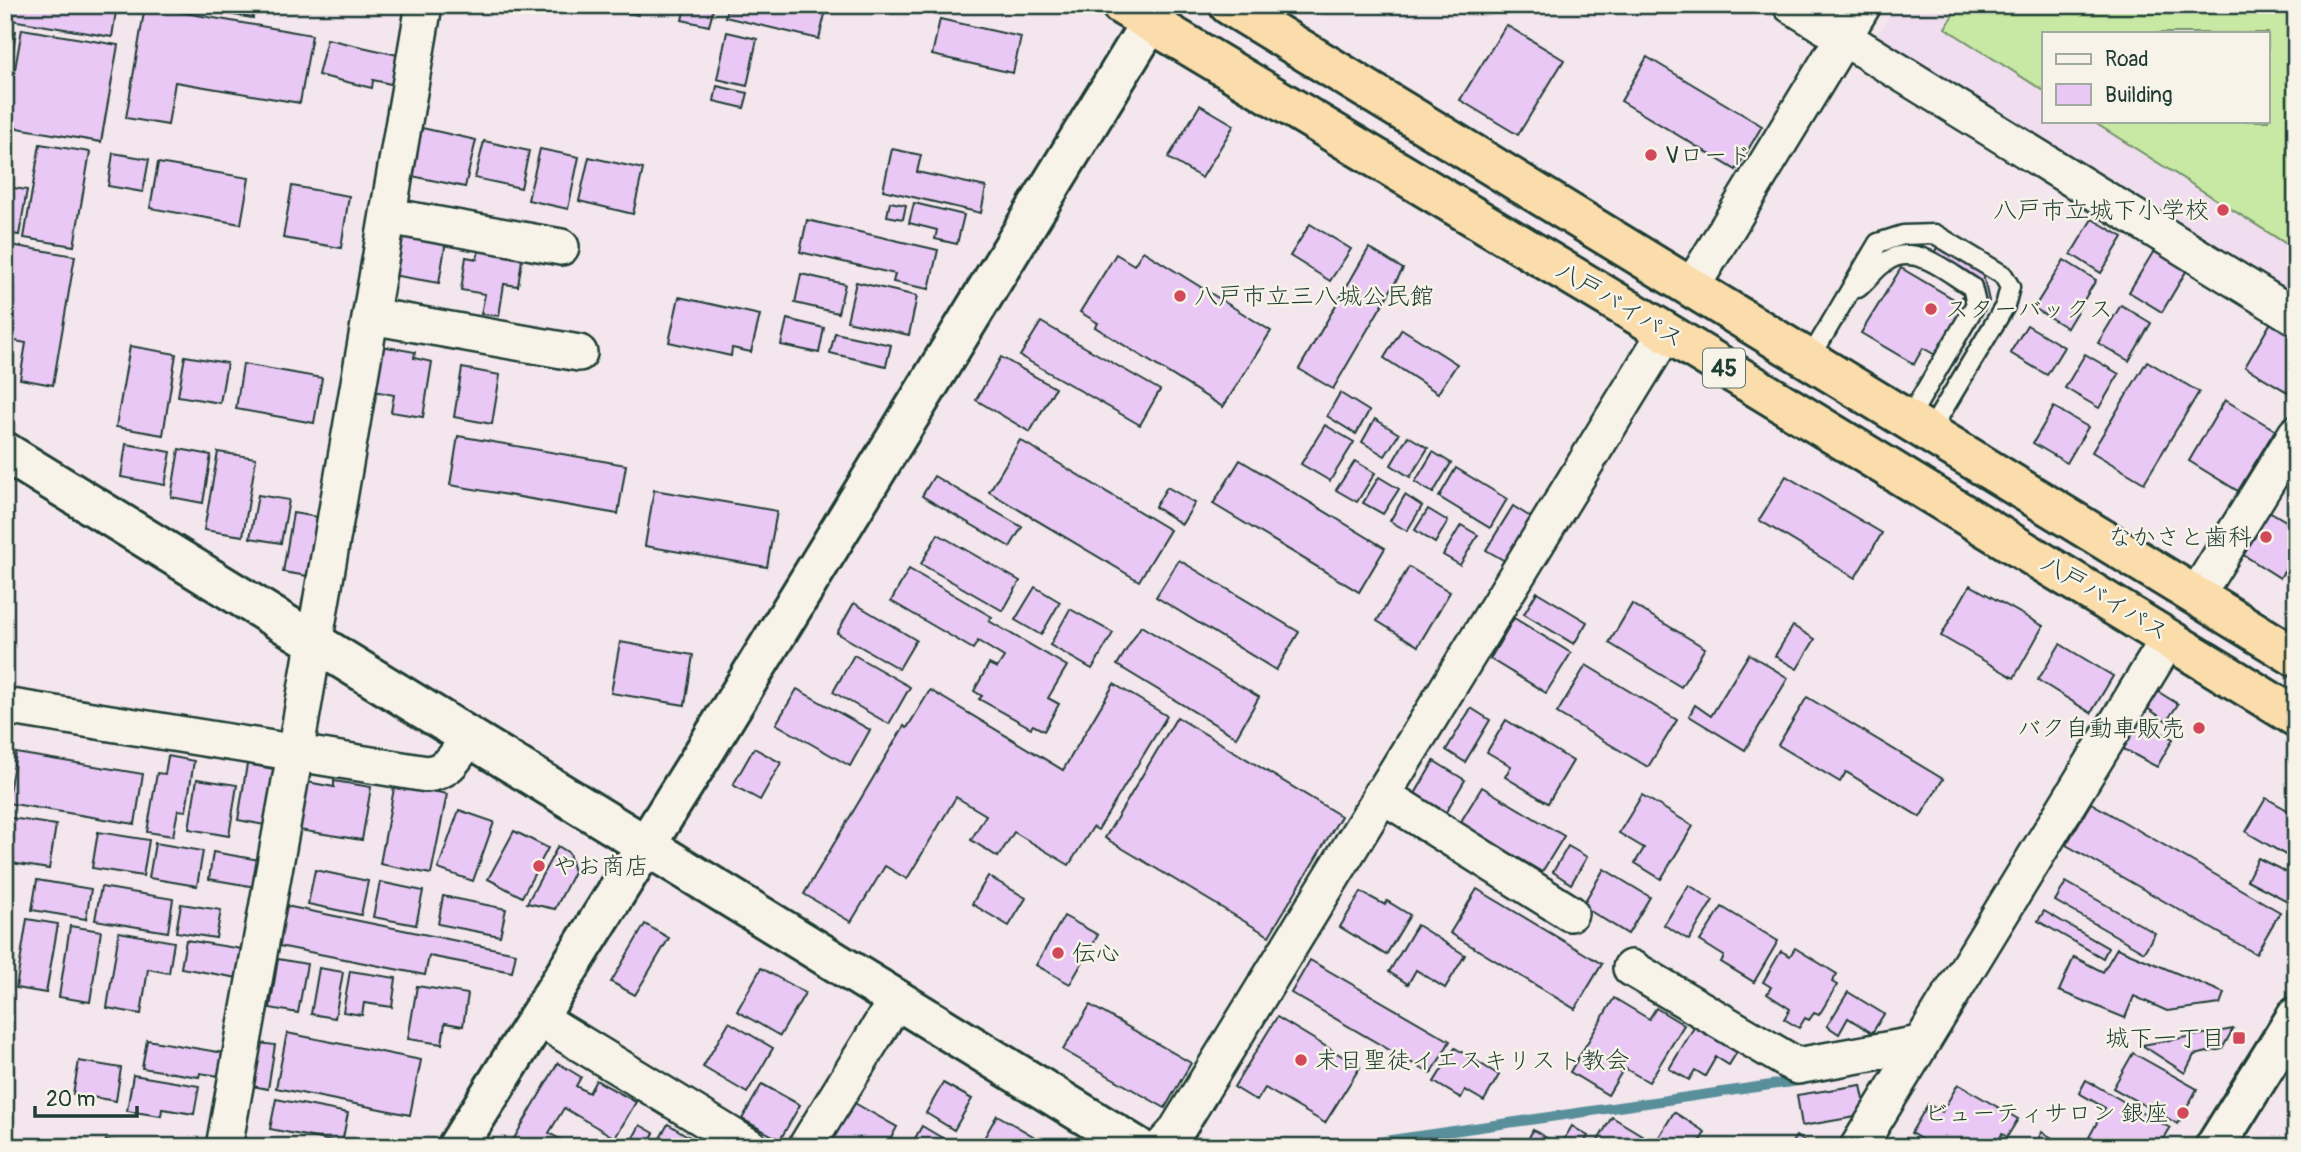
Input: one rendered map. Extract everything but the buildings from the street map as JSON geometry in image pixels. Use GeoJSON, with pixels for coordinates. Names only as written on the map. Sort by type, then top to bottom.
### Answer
{"type":"FeatureCollection","features":[{"type":"Feature","properties":{"kind":"highway","name":"八戸バイパス"},"geometry":{"type":"LineString","coordinates":[[1229,5],[2296,657]]}},
{"type":"Feature","properties":{"kind":"highway","name":"八戸バイパス"},"geometry":{"type":"LineString","coordinates":[[1144,11],[2296,717]]}},
{"type":"Feature","properties":{"kind":"street"},"geometry":{"type":"LineString","coordinates":[[224,1147],[295,754],[424,5]]}},
{"type":"Feature","properties":{"kind":"street"},"geometry":{"type":"LineString","coordinates":[[1791,5],[2296,317]]}},
{"type":"Feature","properties":{"kind":"street"},"geometry":{"type":"LineString","coordinates":[[1691,288],[1863,5]]}},
{"type":"Feature","properties":{"kind":"street"},"geometry":{"type":"LineString","coordinates":[[457,1147],[646,845],[1144,11]]}},
{"type":"Feature","properties":{"kind":"street"},"geometry":{"type":"LineString","coordinates":[[388,216],[561,247]]}},
{"type":"Feature","properties":{"kind":"street"},"geometry":{"type":"LineString","coordinates":[[371,316],[579,353]]}},
{"type":"Feature","properties":{"kind":"street"},"geometry":{"type":"LineString","coordinates":[[1162,1147],[1182,1121],[1666,332]]}},
{"type":"Feature","properties":{"kind":"street"},"geometry":{"type":"LineString","coordinates":[[2196,596],[2296,434]]}},
{"type":"Feature","properties":{"kind":"street"},"geometry":{"type":"LineString","coordinates":[[5,453],[1138,1147]]}},
{"type":"Feature","properties":{"kind":"street"},"geometry":{"type":"LineString","coordinates":[[1858,1147],[2169,638]]}},
{"type":"Feature","properties":{"kind":"street"},"geometry":{"type":"LineString","coordinates":[[5,706],[427,774],[440,772],[451,763],[469,737]]}},
{"type":"Feature","properties":{"kind":"street"},"geometry":{"type":"LineString","coordinates":[[1381,794],[1570,913]]}},
{"type":"Feature","properties":{"kind":"street"},"geometry":{"type":"LineString","coordinates":[[1631,968],[1797,1066],[1920,1044]]}},
{"type":"Feature","properties":{"kind":"street"},"geometry":{"type":"LineString","coordinates":[[806,1147],[897,999]]}},
{"type":"Feature","properties":{"kind":"street"},"geometry":{"type":"LineString","coordinates":[[537,1017],[750,1147]]}},
{"type":"Feature","properties":{"kind":"street"},"geometry":{"type":"LineString","coordinates":[[2218,1146],[2296,1017]]}},
{"type":"Feature","properties":{"kind":"lane"},"geometry":{"type":"LineString","coordinates":[[1809,360],[1878,243],[1914,234],[1935,234],[2006,279],[2010,287],[2005,306],[1918,427]]}},
{"type":"Feature","properties":{"kind":"lane"},"geometry":{"type":"LineString","coordinates":[[1845,299],[1887,261],[1910,255],[1921,256],[1972,287],[1976,304],[1918,427]]}},
{"type":"Feature","properties":{"kind":"shaded area","name":"八戸市立城下小学校"},"geometry":{"type":"Polygon","coordinates":[[[1896,5],[2296,5],[2296,300],[1875,40],[1896,5]]]}},
{"type":"Feature","properties":{"kind":"green space"},"geometry":{"type":"Polygon","coordinates":[[[1959,5],[2296,5],[2296,250],[2094,122],[2270,122],[2270,32],[2042,32],[2042,90],[1945,28],[1959,5]]]}},
{"type":"Feature","properties":{"kind":"waterway"},"geometry":{"type":"LineString","coordinates":[[1343,1147],[1805,1080]]}},
{"type":"Feature","properties":{"kind":"place","name":"Vロード"},"geometry":{"type":"Point","coordinates":[1651,155]}},
{"type":"Feature","properties":{"kind":"place","name":"八戸市立城下小学校"},"geometry":{"type":"Point","coordinates":[2223,210]}},
{"type":"Feature","properties":{"kind":"place","name":"八戸市立三八城公民館"},"geometry":{"type":"Point","coordinates":[1180,296]}},
{"type":"Feature","properties":{"kind":"place","name":"スターバックス"},"geometry":{"type":"Point","coordinates":[1931,309]}},
{"type":"Feature","properties":{"kind":"place","name":"なかさと歯科"},"geometry":{"type":"Point","coordinates":[2266,537]}},
{"type":"Feature","properties":{"kind":"place","name":"バク自動車販売"},"geometry":{"type":"Point","coordinates":[2199,728]}},
{"type":"Feature","properties":{"kind":"place","name":"やお商店"},"geometry":{"type":"Point","coordinates":[539,866]}},
{"type":"Feature","properties":{"kind":"place","name":"伝心"},"geometry":{"type":"Point","coordinates":[1058,953]}},
{"type":"Feature","properties":{"kind":"place","name":"城下一丁目"},"geometry":{"type":"Point","coordinates":[2239,1038]}},
{"type":"Feature","properties":{"kind":"place","name":"末日聖徒イエスキリスト教会"},"geometry":{"type":"Point","coordinates":[1301,1060]}},
{"type":"Feature","properties":{"kind":"place","name":"ビューティサロン 銀座"},"geometry":{"type":"Point","coordinates":[2183,1113]}}]}
